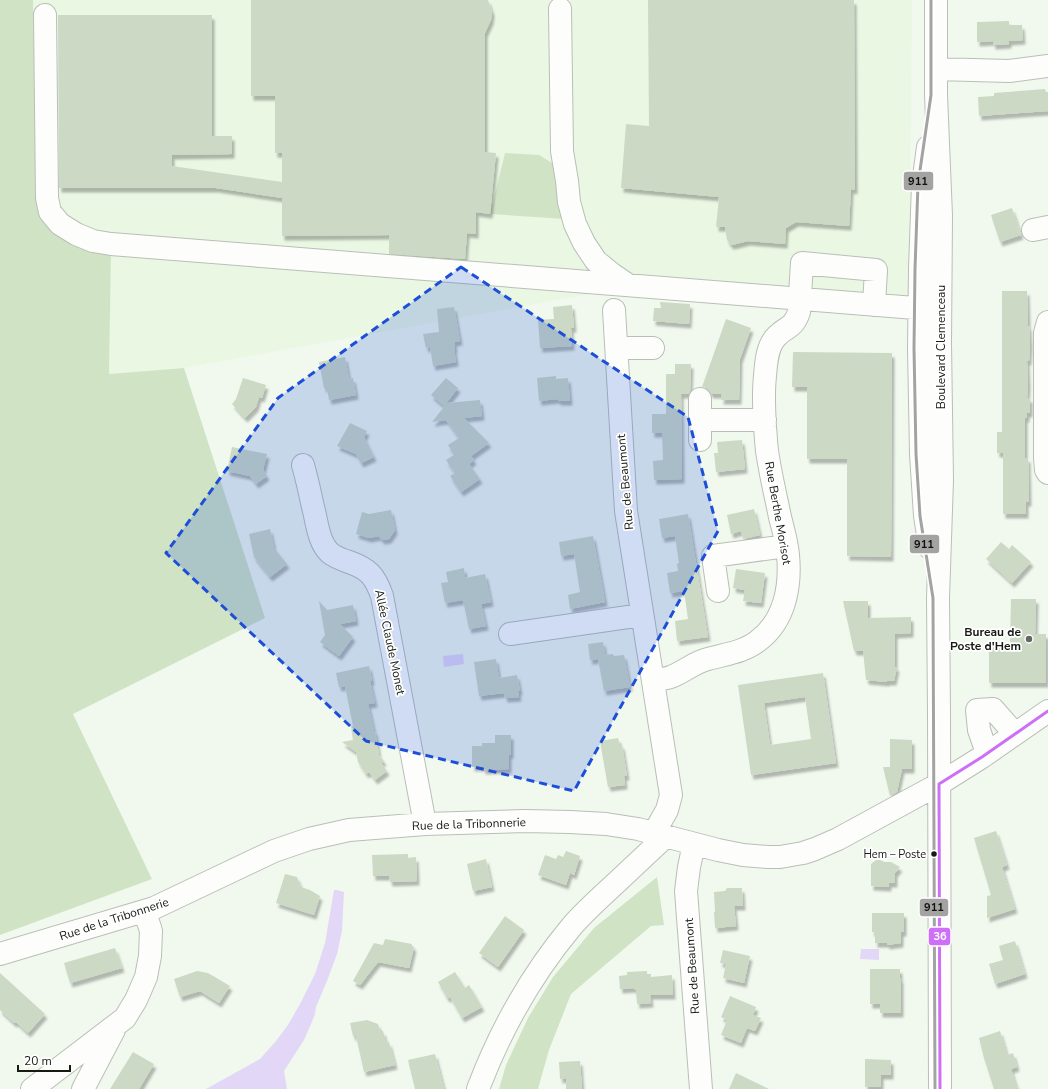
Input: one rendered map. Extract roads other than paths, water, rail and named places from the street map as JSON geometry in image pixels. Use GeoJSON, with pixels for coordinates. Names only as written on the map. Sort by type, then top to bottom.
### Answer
{"type":"FeatureCollection","features":[{"type":"Feature","properties":{"kind":"street","name":"Boulevard Clemenceau"},"geometry":{"type":"LineString","coordinates":[[936,0],[936,95],[942,216],[930,309],[940,343],[942,480],[938,598],[940,714],[940,1089]]}},
{"type":"Feature","properties":{"kind":"street"},"geometry":{"type":"LineString","coordinates":[[560,9],[562,151],[569,202],[575,224],[584,243],[596,261],[628,286]]}},
{"type":"Feature","properties":{"kind":"street"},"geometry":{"type":"LineString","coordinates":[[45,16],[47,198],[50,212],[60,224],[76,234],[93,241],[111,244],[930,309]]}},
{"type":"Feature","properties":{"kind":"street"},"geometry":{"type":"LineString","coordinates":[[936,69],[1009,71],[1048,66]]}},
{"type":"Feature","properties":{"kind":"street","name":"Rue Berthe Morisot"},"geometry":{"type":"LineString","coordinates":[[653,680],[672,677],[707,659],[747,648],[765,636],[776,622],[783,609],[788,576],[788,556],[768,457],[764,420],[764,388],[768,352],[772,341],[789,328],[799,312],[802,263],[876,270],[874,305]]}},
{"type":"Feature","properties":{"kind":"street","name":"Rue de Beaumont"},"geometry":{"type":"LineString","coordinates":[[614,310],[626,511],[671,795],[678,811],[678,829],[674,838],[689,867],[686,892],[701,1089]]}},
{"type":"Feature","properties":{"kind":"street"},"geometry":{"type":"LineString","coordinates":[[1048,322],[1045,333],[1045,458],[1046,470],[1048,473]]}},
{"type":"Feature","properties":{"kind":"street"},"geometry":{"type":"LineString","coordinates":[[617,348],[653,348]]}},
{"type":"Feature","properties":{"kind":"street"},"geometry":{"type":"LineString","coordinates":[[700,420],[764,420]]}},
{"type":"Feature","properties":{"kind":"street","name":"Allée Claude Monet"},"geometry":{"type":"LineString","coordinates":[[303,465],[320,534],[326,548],[335,556],[362,567],[368,572],[374,578],[382,596],[425,824]]}},
{"type":"Feature","properties":{"kind":"street"},"geometry":{"type":"LineString","coordinates":[[718,591],[713,556],[786,546]]}},
{"type":"Feature","properties":{"kind":"street"},"geometry":{"type":"LineString","coordinates":[[510,634],[642,615]]}},
{"type":"Feature","properties":{"kind":"street"},"geometry":{"type":"LineString","coordinates":[[987,753],[979,730],[977,710],[993,709],[1014,734]]}},
{"type":"Feature","properties":{"kind":"street","name":"Rue de la Tribonnerie"},"geometry":{"type":"LineString","coordinates":[[0,954],[145,912],[169,902],[274,851],[309,839],[349,830],[425,824],[525,821],[570,822],[606,824],[638,829],[744,856],[780,857],[815,849],[838,839],[939,784],[987,753],[1048,710]]}},
{"type":"Feature","properties":{"kind":"street"},"geometry":{"type":"LineString","coordinates":[[478,1089],[492,1054],[511,1017],[551,953],[572,926],[593,904],[674,838]]}},
{"type":"Feature","properties":{"kind":"street"},"geometry":{"type":"LineString","coordinates":[[32,1089],[125,1018],[136,1000],[146,977],[150,956],[151,932],[145,912]]}},
{"type":"Feature","properties":{"kind":"street"},"geometry":{"type":"LineString","coordinates":[[83,1089],[116,1025]]}},
{"type":"Feature","properties":{"kind":"place","name":"Bureau de Poste d'Hem"},"geometry":{"type":"Point","coordinates":[1029,639]}},
{"type":"Feature","properties":{"kind":"place","name":"Hem – Poste"},"geometry":{"type":"Point","coordinates":[934,854]}}]}
